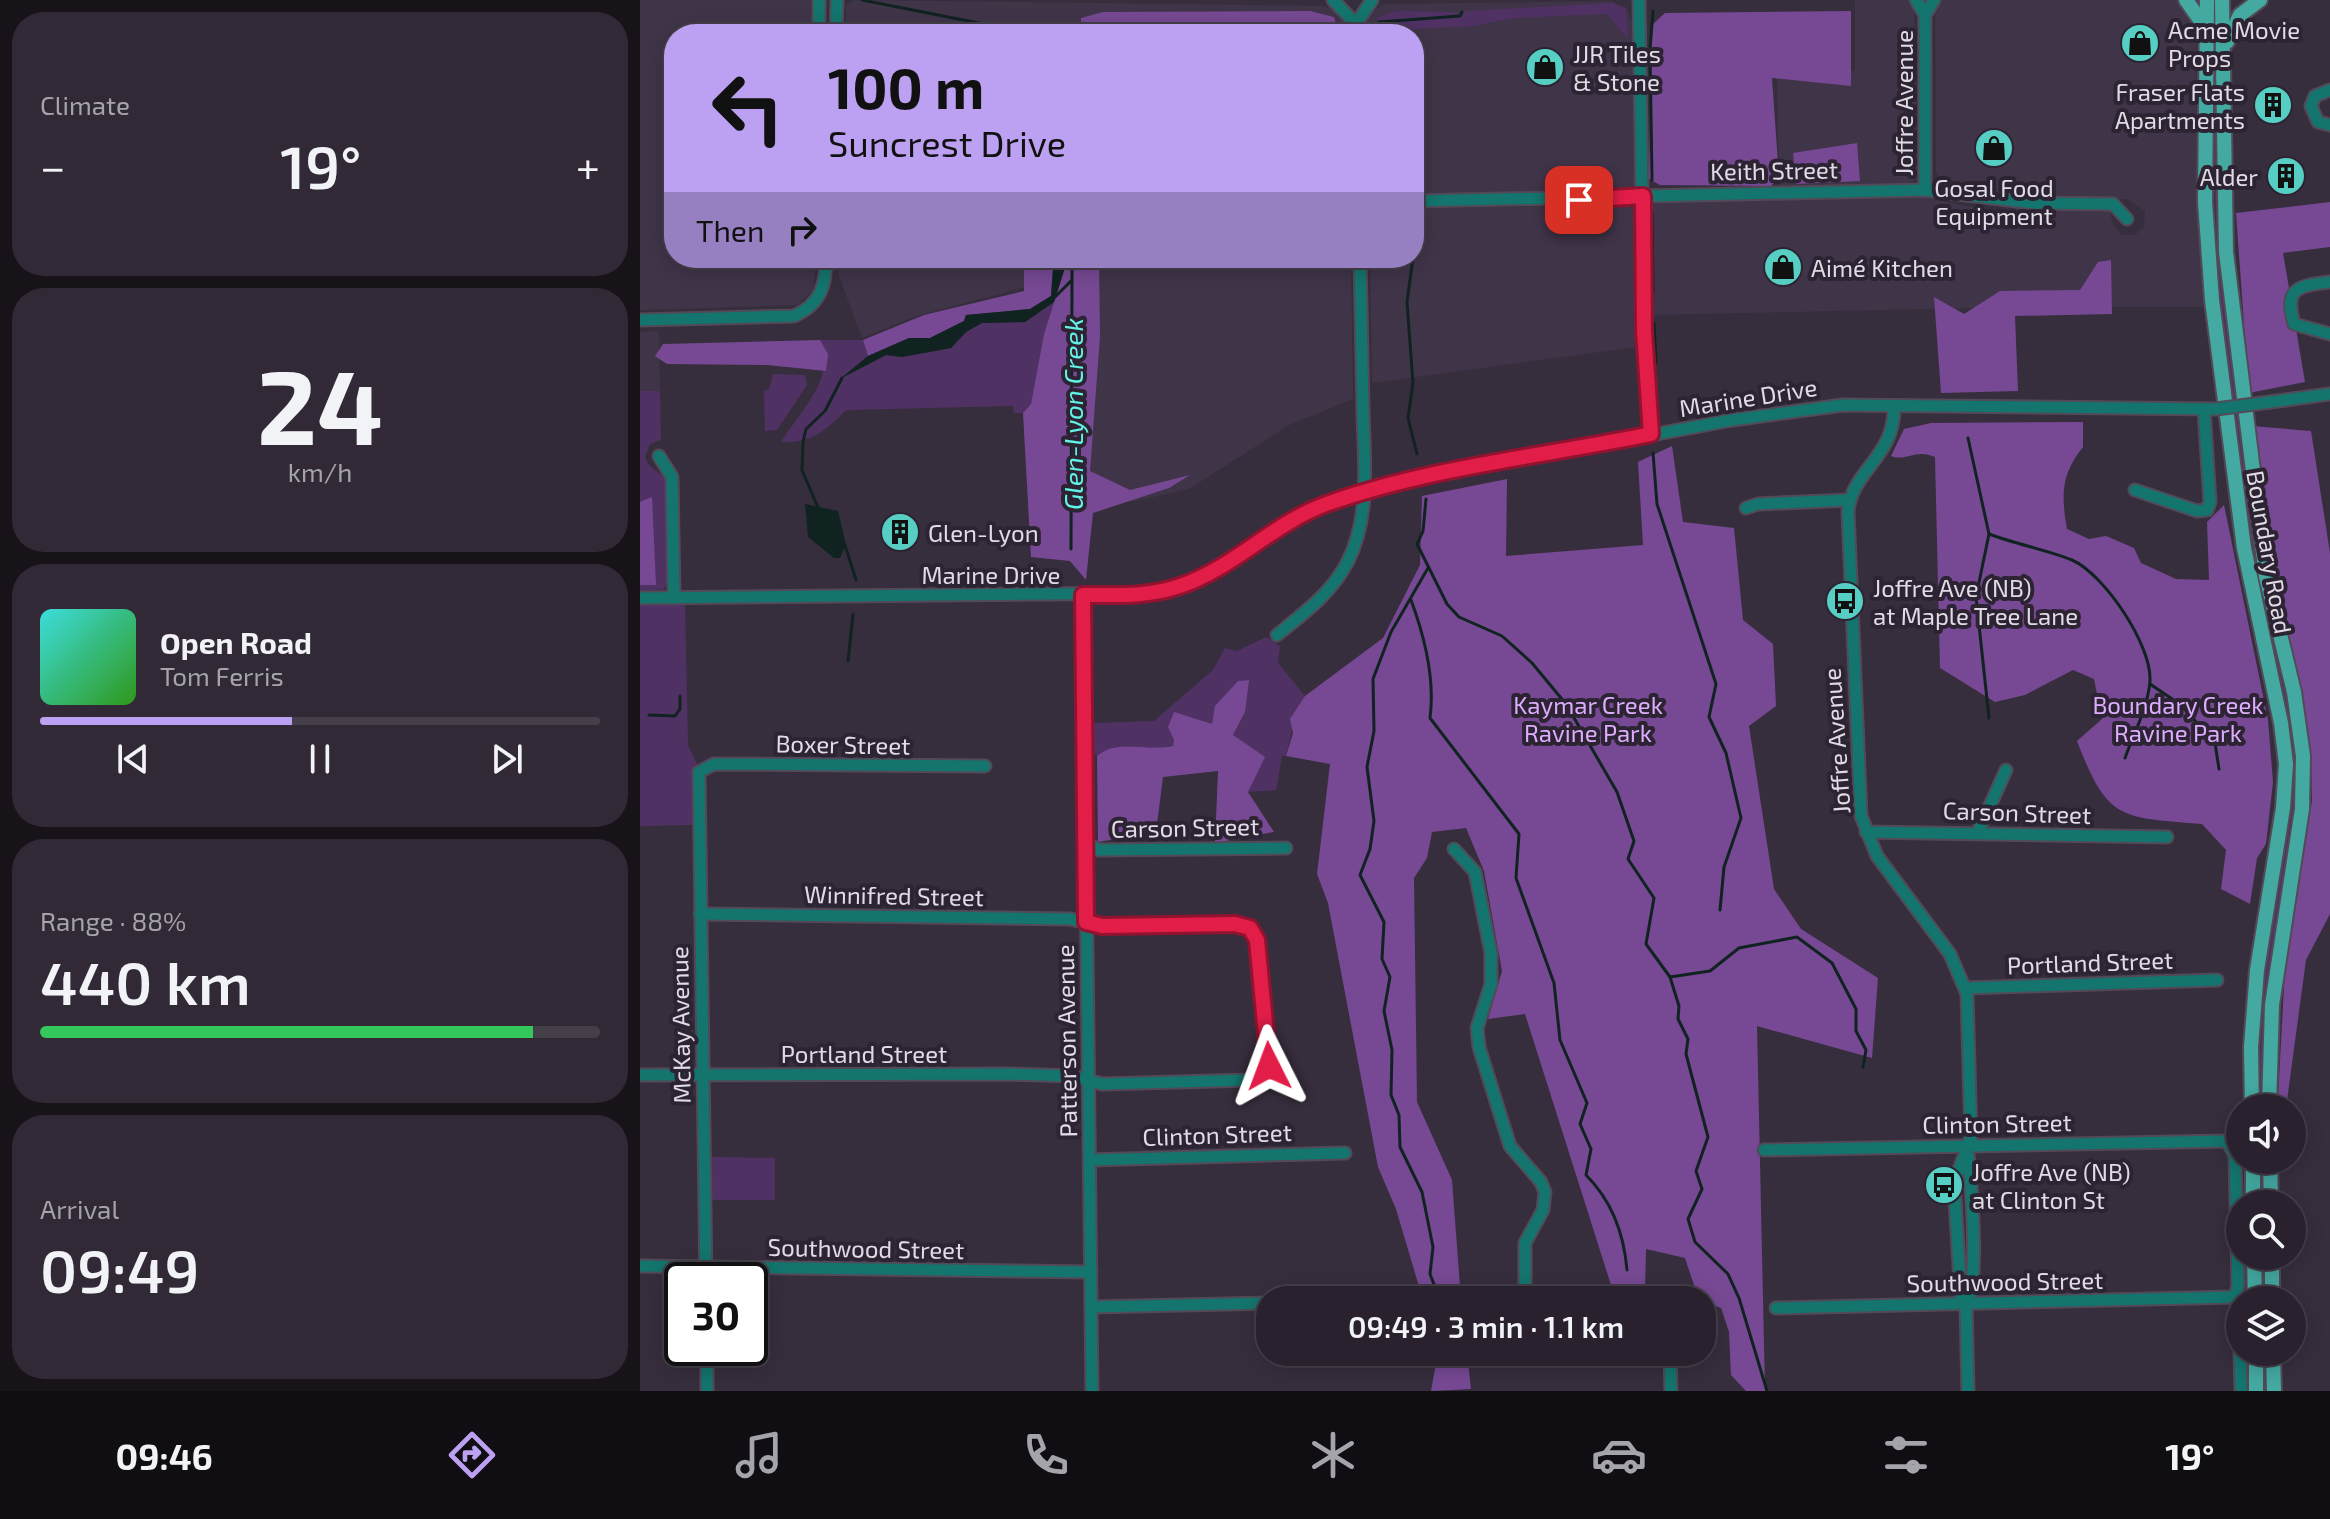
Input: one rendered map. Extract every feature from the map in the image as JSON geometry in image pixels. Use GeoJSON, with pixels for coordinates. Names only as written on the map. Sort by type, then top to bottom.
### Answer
{"type":"FeatureCollection","features":[{"type":"Feature","properties":{"kind":"main road"},"geometry":{"type":"LineString","coordinates":[[2186,0],[2207,31]]}},
{"type":"Feature","properties":{"kind":"main road","name":"Boundary Road"},"geometry":{"type":"LineString","coordinates":[[2207,0],[2205,202],[2212,300],[2246,563],[2281,723],[2286,764],[2283,808],[2257,970],[2251,1047],[2252,1094]]}},
{"type":"Feature","properties":{"kind":"main road","name":"Boundary Road"},"geometry":{"type":"LineString","coordinates":[[2222,0],[2224,199],[2230,282],[2266,576],[2294,692],[2303,756],[2302,809],[2272,1005],[2269,1094]]}},
{"type":"Feature","properties":{"kind":"main road"},"geometry":{"type":"LineString","coordinates":[[2223,54],[2233,26],[2260,0]]}},
{"type":"Feature","properties":{"kind":"main road"},"geometry":{"type":"LineString","coordinates":[[2256,1366],[2256,1391]]}},
{"type":"Feature","properties":{"kind":"main road"},"geometry":{"type":"LineString","coordinates":[[2273,1366],[2274,1391]]}},
{"type":"Feature","properties":{"kind":"street"},"geometry":{"type":"LineString","coordinates":[[819,0],[819,24]]}},
{"type":"Feature","properties":{"kind":"street"},"geometry":{"type":"LineString","coordinates":[[836,24],[837,0]]}},
{"type":"Feature","properties":{"kind":"street"},"geometry":{"type":"LineString","coordinates":[[1333,0],[1352,24]]}},
{"type":"Feature","properties":{"kind":"street"},"geometry":{"type":"LineString","coordinates":[[1359,24],[1372,0]]}},
{"type":"Feature","properties":{"kind":"street"},"geometry":{"type":"LineString","coordinates":[[1639,0],[1644,331],[1651,434]]}},
{"type":"Feature","properties":{"kind":"street","name":"Joffre Avenue"},"geometry":{"type":"LineString","coordinates":[[1916,0],[1925,15],[1925,190]]}},
{"type":"Feature","properties":{"kind":"street","name":"Joffre Avenue"},"geometry":{"type":"LineString","coordinates":[[1925,15],[1934,0]]}},
{"type":"Feature","properties":{"kind":"street"},"geometry":{"type":"LineString","coordinates":[[2330,90],[2315,96],[2311,106],[2318,122],[2330,125]]}},
{"type":"Feature","properties":{"kind":"street","name":"Keith Street"},"geometry":{"type":"LineString","coordinates":[[1424,201],[1925,190],[2034,203],[2113,204],[2127,219]]}},
{"type":"Feature","properties":{"kind":"street"},"geometry":{"type":"LineString","coordinates":[[640,320],[794,316],[814,303],[823,289],[825,268]]}},
{"type":"Feature","properties":{"kind":"street"},"geometry":{"type":"LineString","coordinates":[[1277,635],[1314,605],[1340,574],[1356,541],[1364,492],[1360,268]]}},
{"type":"Feature","properties":{"kind":"street"},"geometry":{"type":"LineString","coordinates":[[2330,282],[2301,286],[2292,295],[2289,306],[2294,324],[2330,334]]}},
{"type":"Feature","properties":{"kind":"street","name":"Marine Drive"},"geometry":{"type":"LineString","coordinates":[[640,598],[1153,593],[1185,584],[1285,523],[1364,492],[1436,475],[1651,434],[1812,408],[2210,409],[2330,394]]}},
{"type":"Feature","properties":{"kind":"street"},"geometry":{"type":"LineString","coordinates":[[1746,508],[1758,504],[1849,500],[1891,436],[1894,406]]}},
{"type":"Feature","properties":{"kind":"street"},"geometry":{"type":"LineString","coordinates":[[2135,490],[2197,511],[2207,510],[2210,502],[2210,409]]}},
{"type":"Feature","properties":{"kind":"street"},"geometry":{"type":"LineString","coordinates":[[659,456],[672,477],[674,598]]}},
{"type":"Feature","properties":{"kind":"street","name":"Joffre Avenue"},"geometry":{"type":"LineString","coordinates":[[1849,500],[1859,799],[1866,832],[1877,856],[1950,954],[1965,988],[1969,1013],[1968,1149],[1954,1183],[1961,1298],[1966,1304],[1968,1391]]}},
{"type":"Feature","properties":{"kind":"street","name":"Patterson Avenue"},"geometry":{"type":"LineString","coordinates":[[1083,595],[1092,1391]]}},
{"type":"Feature","properties":{"kind":"street","name":"Boxer Street"},"geometry":{"type":"LineString","coordinates":[[701,770],[714,764],[985,766]]}},
{"type":"Feature","properties":{"kind":"street","name":"McKay Avenue"},"geometry":{"type":"LineString","coordinates":[[701,770],[698,778],[706,1262]]}},
{"type":"Feature","properties":{"kind":"street"},"geometry":{"type":"LineString","coordinates":[[1978,832],[2006,770]]}},
{"type":"Feature","properties":{"kind":"street","name":"Carson Street"},"geometry":{"type":"LineString","coordinates":[[1866,832],[1978,832],[2054,838],[2167,837]]}},
{"type":"Feature","properties":{"kind":"street","name":"Carson Street"},"geometry":{"type":"LineString","coordinates":[[1085,843],[1099,850],[1286,848]]}},
{"type":"Feature","properties":{"kind":"street"},"geometry":{"type":"LineString","coordinates":[[1454,849],[1475,872],[1491,953],[1491,984],[1477,1028],[1479,1047],[1510,1146],[1541,1182],[1545,1192],[1543,1210],[1525,1243],[1525,1286]]}},
{"type":"Feature","properties":{"kind":"street","name":"Winnifred Street"},"geometry":{"type":"LineString","coordinates":[[700,914],[1070,919],[1102,926],[1235,924],[1250,928],[1257,940],[1270,1060],[1266,1071],[1250,1080],[1102,1084],[1088,1080]]}},
{"type":"Feature","properties":{"kind":"street","name":"Portland Street"},"geometry":{"type":"LineString","coordinates":[[1965,988],[2217,980]]}},
{"type":"Feature","properties":{"kind":"street","name":"Portland Street"},"geometry":{"type":"LineString","coordinates":[[640,1075],[1008,1074],[1072,1076],[1088,1080]]}},
{"type":"Feature","properties":{"kind":"street","name":"Clinton Street"},"geometry":{"type":"LineString","coordinates":[[1764,1150],[1968,1149],[2220,1140],[2230,1143],[2235,1155],[2238,1286]]}},
{"type":"Feature","properties":{"kind":"street","name":"Clinton Street"},"geometry":{"type":"LineString","coordinates":[[1089,1160],[1345,1153]]}},
{"type":"Feature","properties":{"kind":"street","name":"Southwood Street"},"geometry":{"type":"LineString","coordinates":[[640,1266],[664,1269]]}},
{"type":"Feature","properties":{"kind":"street","name":"Southwood Street"},"geometry":{"type":"LineString","coordinates":[[768,1274],[1091,1272]]}},
{"type":"Feature","properties":{"kind":"street","name":"Southwood Street"},"geometry":{"type":"LineString","coordinates":[[1776,1308],[2226,1297]]}},
{"type":"Feature","properties":{"kind":"street"},"geometry":{"type":"LineString","coordinates":[[1091,1307],[1256,1303]]}},
{"type":"Feature","properties":{"kind":"street"},"geometry":{"type":"LineString","coordinates":[[707,1366],[707,1391]]}},
{"type":"Feature","properties":{"kind":"street"},"geometry":{"type":"LineString","coordinates":[[1670,1366],[1671,1391]]}},
{"type":"Feature","properties":{"kind":"street"},"geometry":{"type":"LineString","coordinates":[[2240,1366],[2241,1391]]}},
{"type":"Feature","properties":{"kind":"shaded area"},"geometry":{"type":"Polygon","coordinates":[[[640,0],[811,0],[812,24],[664,24],[664,268],[815,268],[813,290],[797,305],[640,310],[640,0]]]}},
{"type":"Feature","properties":{"kind":"shaded area"},"geometry":{"type":"Polygon","coordinates":[[[854,0],[1322,6],[1335,9],[1347,24],[846,24],[846,6],[854,0]]]}},
{"type":"Feature","properties":{"kind":"shaded area"},"geometry":{"type":"Polygon","coordinates":[[[1855,0],[1910,0],[1914,4],[1918,179],[1905,185],[1779,187],[1777,72],[1855,71],[1855,0]]]}},
{"type":"Feature","properties":{"kind":"shaded area"},"geometry":{"type":"Polygon","coordinates":[[[1940,0],[2179,0],[2184,3],[2192,18],[2196,43],[2197,201],[2205,307],[2016,307],[1651,315],[1648,214],[1651,206],[1658,201],[1923,197],[1981,209],[2109,208],[2113,225],[2122,235],[2135,235],[2144,227],[2145,211],[2128,199],[2043,201],[1982,186],[1940,182],[1936,172],[1935,5],[1940,0]]]}},
{"type":"Feature","properties":{"kind":"shaded area"},"geometry":{"type":"Polygon","coordinates":[[[1611,1],[1627,8],[1635,32],[1637,182],[1632,188],[1424,196],[1424,24],[1367,24],[1368,13],[1386,4],[1611,1]]]}},
{"type":"Feature","properties":{"kind":"shaded area"},"geometry":{"type":"Polygon","coordinates":[[[1612,3],[1626,9],[1628,39],[1607,14],[1514,18],[1473,26],[1424,29],[1424,24],[1386,24],[1375,18],[1397,11],[1459,12],[1456,15],[1459,18],[1466,11],[1612,3]]]}},
{"type":"Feature","properties":{"kind":"shaded area"},"geometry":{"type":"Polygon","coordinates":[[[2212,128],[2217,129],[2221,244],[2296,724],[2300,769],[2265,1094],[2259,1094],[2263,985],[2290,815],[2293,757],[2287,712],[2251,546],[2219,294],[2212,128]]]}},
{"type":"Feature","properties":{"kind":"shaded area"},"geometry":{"type":"Polygon","coordinates":[[[1629,205],[1637,215],[1636,347],[1372,383],[1370,268],[1424,268],[1424,208],[1629,205]]]}},
{"type":"Feature","properties":{"kind":"shaded area"},"geometry":{"type":"Polygon","coordinates":[[[838,268],[1351,268],[1353,399],[1289,425],[1189,489],[1135,501],[1078,503],[1073,289],[1022,288],[916,316],[862,338],[838,268]]]}},
{"type":"Feature","properties":{"kind":"shaded area"},"geometry":{"type":"Polygon","coordinates":[[[1053,268],[1065,268],[1054,302],[1025,322],[982,323],[966,332],[951,348],[902,357],[886,355],[840,379],[868,356],[909,338],[930,338],[964,321],[966,315],[1030,309],[1051,296],[1053,268]]]}},
{"type":"Feature","properties":{"kind":"shaded area"},"geometry":{"type":"Polygon","coordinates":[[[1054,302],[1044,334],[1031,404],[1023,413],[1014,413],[1013,406],[846,410],[817,435],[801,441],[781,442],[821,380],[825,353],[820,340],[863,340],[868,356],[843,377],[886,355],[902,357],[951,348],[966,332],[982,323],[1025,322],[1054,302]]]}},
{"type":"Feature","properties":{"kind":"shaded area"},"geometry":{"type":"Polygon","coordinates":[[[659,331],[660,391],[640,391],[640,332],[659,331]]]}},
{"type":"Feature","properties":{"kind":"shaded area"},"geometry":{"type":"Polygon","coordinates":[[[773,374],[805,375],[807,385],[777,430],[765,431],[764,391],[769,389],[773,374]]]}},
{"type":"Feature","properties":{"kind":"shaded area"},"geometry":{"type":"Polygon","coordinates":[[[640,391],[660,391],[661,440],[650,444],[645,456],[649,465],[667,483],[668,580],[664,589],[640,592],[640,391]]]}},
{"type":"Feature","properties":{"kind":"shaded area"},"geometry":{"type":"Polygon","coordinates":[[[805,504],[838,511],[846,545],[840,558],[834,558],[808,537],[805,504]]]}},
{"type":"Feature","properties":{"kind":"shaded area"},"geometry":{"type":"Polygon","coordinates":[[[640,604],[685,604],[688,746],[698,766],[693,774],[693,825],[640,826],[640,604]]]}},
{"type":"Feature","properties":{"kind":"shaded area"},"geometry":{"type":"Polygon","coordinates":[[[1266,637],[1280,646],[1278,663],[1305,696],[1295,717],[1286,756],[1282,756],[1276,790],[1248,792],[1233,736],[1245,712],[1248,680],[1238,681],[1216,706],[1212,725],[1196,721],[1174,740],[1173,746],[1114,748],[1097,756],[1092,750],[1094,723],[1154,721],[1213,670],[1225,648],[1237,651],[1266,637]]]}},
{"type":"Feature","properties":{"kind":"shaded area"},"geometry":{"type":"Polygon","coordinates":[[[710,1157],[775,1158],[775,1200],[711,1200],[710,1157]]]}},
{"type":"Feature","properties":{"kind":"green space"},"geometry":{"type":"Polygon","coordinates":[[[1310,11],[1334,17],[1336,24],[1081,24],[1081,18],[1103,12],[1310,11]]]}},
{"type":"Feature","properties":{"kind":"green space"},"geometry":{"type":"Polygon","coordinates":[[[1851,11],[1851,86],[1772,78],[1779,178],[1771,186],[1660,185],[1649,179],[1651,26],[1665,13],[1851,11]]]}},
{"type":"Feature","properties":{"kind":"green space"},"geometry":{"type":"Polygon","coordinates":[[[1857,143],[1860,181],[1796,184],[1793,153],[1857,143]]]}},
{"type":"Feature","properties":{"kind":"green space"},"geometry":{"type":"Polygon","coordinates":[[[2330,202],[2330,247],[2283,253],[2305,382],[2249,393],[2236,213],[2330,202]]]}},
{"type":"Feature","properties":{"kind":"green space"},"geometry":{"type":"Polygon","coordinates":[[[2111,260],[2112,314],[2015,316],[2018,391],[1941,393],[1934,297],[1964,314],[2000,291],[2080,290],[2098,262],[2111,260]]]}},
{"type":"Feature","properties":{"kind":"green space"},"geometry":{"type":"Polygon","coordinates":[[[1024,268],[1053,268],[1051,296],[1030,309],[966,315],[964,321],[930,338],[909,338],[868,356],[863,340],[924,315],[1024,291],[1024,268]]]}},
{"type":"Feature","properties":{"kind":"green space"},"geometry":{"type":"Polygon","coordinates":[[[1065,268],[1099,268],[1100,336],[1090,471],[1130,490],[1190,475],[1169,488],[1093,513],[1086,580],[1070,561],[1031,557],[1023,413],[1031,404],[1044,334],[1065,268]]]}},
{"type":"Feature","properties":{"kind":"green space"},"geometry":{"type":"Polygon","coordinates":[[[820,340],[828,354],[826,371],[767,365],[667,364],[655,356],[663,344],[820,340]]]}},
{"type":"Feature","properties":{"kind":"green space","name":"Boundary Creek Ravine Park"},"geometry":{"type":"Polygon","coordinates":[[[2083,422],[2083,447],[2070,466],[2064,485],[2067,529],[2089,539],[2106,536],[2134,548],[2141,563],[2176,579],[2209,580],[2207,522],[2224,505],[2268,720],[2273,782],[2266,844],[2257,858],[2250,904],[2221,889],[2226,850],[2202,824],[2135,816],[2109,801],[2098,787],[2077,741],[2102,719],[2094,679],[2073,670],[2025,695],[1995,702],[1940,668],[1935,457],[1922,454],[1891,456],[1904,429],[1931,423],[2083,422]]]}},
{"type":"Feature","properties":{"kind":"green space"},"geometry":{"type":"Polygon","coordinates":[[[2252,426],[2311,431],[2330,553],[2330,914],[2306,960],[2288,1094],[2279,1094],[2285,968],[2312,801],[2311,753],[2279,595],[2252,426]]]}},
{"type":"Feature","properties":{"kind":"green space","name":"Kaymar Creek Ravine Park"},"geometry":{"type":"Polygon","coordinates":[[[1672,446],[1683,522],[1734,528],[1743,620],[1773,644],[1776,706],[1749,726],[1774,889],[1801,929],[1878,978],[1872,1058],[1757,1026],[1765,1391],[1746,1391],[1731,1375],[1729,1332],[1721,1308],[1716,1306],[1716,1286],[1694,1286],[1685,1258],[1646,1249],[1645,1286],[1611,1285],[1525,1014],[1488,1019],[1502,971],[1484,871],[1466,828],[1432,832],[1427,858],[1414,878],[1417,1102],[1452,1180],[1460,1286],[1419,1286],[1396,1209],[1378,1167],[1328,903],[1317,874],[1330,764],[1286,756],[1293,733],[1290,719],[1305,696],[1383,638],[1420,565],[1422,496],[1507,479],[1506,556],[1643,545],[1638,462],[1672,446]]]}},
{"type":"Feature","properties":{"kind":"green space"},"geometry":{"type":"Polygon","coordinates":[[[652,497],[656,585],[640,585],[640,502],[652,497]]]}},
{"type":"Feature","properties":{"kind":"green space"},"geometry":{"type":"Polygon","coordinates":[[[1249,680],[1245,712],[1233,735],[1265,757],[1248,792],[1274,832],[1215,843],[1218,771],[1163,777],[1156,832],[1098,842],[1097,756],[1114,748],[1173,746],[1174,740],[1168,727],[1174,712],[1212,724],[1215,706],[1238,681],[1249,680]]]}},
{"type":"Feature","properties":{"kind":"green space"},"geometry":{"type":"Polygon","coordinates":[[[1435,1366],[1469,1366],[1471,1389],[1431,1391],[1435,1366]]]}},
{"type":"Feature","properties":{"kind":"waterway"},"geometry":{"type":"LineString","coordinates":[[862,0],[984,24]]}},
{"type":"Feature","properties":{"kind":"waterway"},"geometry":{"type":"LineString","coordinates":[[1652,180],[1650,50],[1653,11]]}},
{"type":"Feature","properties":{"kind":"waterway"},"geometry":{"type":"LineString","coordinates":[[1379,24],[1460,16],[1462,12]]}},
{"type":"Feature","properties":{"kind":"waterway"},"geometry":{"type":"LineString","coordinates":[[1652,213],[1653,292]]}},
{"type":"Feature","properties":{"kind":"waterway","name":"Glen-Lyon Creek"},"geometry":{"type":"LineString","coordinates":[[1055,297],[1072,280],[1072,268]]}},
{"type":"Feature","properties":{"kind":"waterway"},"geometry":{"type":"LineString","coordinates":[[1412,268],[1407,302],[1413,383],[1408,418],[1417,454]]}},
{"type":"Feature","properties":{"kind":"waterway","name":"Glen-Lyon Creek"},"geometry":{"type":"LineString","coordinates":[[1071,549],[1072,281]]}},
{"type":"Feature","properties":{"kind":"waterway"},"geometry":{"type":"LineString","coordinates":[[1654,323],[1656,363]]}},
{"type":"Feature","properties":{"kind":"waterway","name":"Glen-Lyon Creek"},"geometry":{"type":"LineString","coordinates":[[819,510],[802,470],[803,442],[806,429],[825,411],[842,378]]}},
{"type":"Feature","properties":{"kind":"waterway"},"geometry":{"type":"LineString","coordinates":[[1968,438],[1989,534],[1976,597],[1989,718]]}},
{"type":"Feature","properties":{"kind":"waterway"},"geometry":{"type":"LineString","coordinates":[[1653,453],[1657,504],[1716,684],[1709,717],[1726,753],[1741,818],[1724,867],[1720,910]]}},
{"type":"Feature","properties":{"kind":"waterway"},"geometry":{"type":"LineString","coordinates":[[1426,499],[1423,531],[1417,544],[1447,604],[1459,617],[1502,636],[1532,663],[1566,704],[1617,792],[1634,841],[1628,859],[1654,898],[1646,944],[1670,977],[1679,1006],[1678,1019],[1688,1039],[1686,1054],[1708,1137],[1696,1171],[1702,1189],[1688,1219],[1695,1242],[1728,1274],[1739,1298],[1767,1391]]}},
{"type":"Feature","properties":{"kind":"waterway"},"geometry":{"type":"LineString","coordinates":[[1989,534],[2072,560],[2098,580],[2124,612],[2143,649],[2150,681],[2144,710],[2125,758]]}},
{"type":"Feature","properties":{"kind":"waterway","name":"Glen-Lyon Creek"},"geometry":{"type":"LineString","coordinates":[[845,545],[856,580]]}},
{"type":"Feature","properties":{"kind":"waterway"},"geometry":{"type":"LineString","coordinates":[[1428,568],[1391,632],[1373,679],[1374,731],[1367,767],[1374,821],[1370,849],[1360,875],[1384,922],[1382,959],[1390,977],[1384,1011],[1392,1050],[1391,1095],[1399,1115],[1400,1147],[1422,1192],[1433,1247],[1430,1274],[1435,1286]]}},
{"type":"Feature","properties":{"kind":"waterway"},"geometry":{"type":"LineString","coordinates":[[1411,600],[1427,658],[1431,688],[1430,718],[1519,834],[1516,878],[1554,983],[1560,1040],[1587,1103],[1580,1124],[1591,1149],[1586,1175],[1610,1207],[1623,1244],[1627,1270]]}},
{"type":"Feature","properties":{"kind":"waterway","name":"Glen-Lyon Creek"},"geometry":{"type":"LineString","coordinates":[[848,661],[853,614]]}},
{"type":"Feature","properties":{"kind":"waterway"},"geometry":{"type":"LineString","coordinates":[[2150,684],[2181,705],[2215,743],[2219,769]]}},
{"type":"Feature","properties":{"kind":"waterway"},"geometry":{"type":"LineString","coordinates":[[649,715],[675,716],[680,709],[680,696]]}},
{"type":"Feature","properties":{"kind":"waterway"},"geometry":{"type":"LineString","coordinates":[[1670,977],[1710,971],[1739,948],[1797,937],[1832,963],[1856,1009],[1856,1031],[1866,1050],[1863,1067]]}},
{"type":"Feature","properties":{"kind":"place","name":"Acme Movie Props"},"geometry":{"type":"Point","coordinates":[2140,43]}},
{"type":"Feature","properties":{"kind":"place","name":"JJR Tiles & Stone"},"geometry":{"type":"Point","coordinates":[1545,67]}},
{"type":"Feature","properties":{"kind":"place","name":"Fraser Flats Apartments"},"geometry":{"type":"Point","coordinates":[2273,105]}},
{"type":"Feature","properties":{"kind":"place","name":"Gosal Food Equipment"},"geometry":{"type":"Point","coordinates":[1994,148]}},
{"type":"Feature","properties":{"kind":"place","name":"Alder"},"geometry":{"type":"Point","coordinates":[2286,176]}},
{"type":"Feature","properties":{"kind":"place","name":"Aimé Kitchen"},"geometry":{"type":"Point","coordinates":[1783,267]}},
{"type":"Feature","properties":{"kind":"place","name":"Glen-Lyon"},"geometry":{"type":"Point","coordinates":[900,532]}},
{"type":"Feature","properties":{"kind":"place","name":"Joffre Ave (NB) at Maple Tree Lane"},"geometry":{"type":"Point","coordinates":[1845,601]}},
{"type":"Feature","properties":{"kind":"place","name":"Joffre Ave (NB) at Clinton St"},"geometry":{"type":"Point","coordinates":[1944,1185]}},
{"type":"Feature","properties":{"kind":"route"},"geometry":{"type":"LineString","coordinates":[[1269,1066],[1257,940],[1250,928],[1241,924],[1102,926],[1086,922],[1083,595],[1138,595],[1176,588],[1194,581],[1310,510],[1364,492],[1406,481],[1651,434],[1644,331],[1643,196],[1579,200]]}}]}
